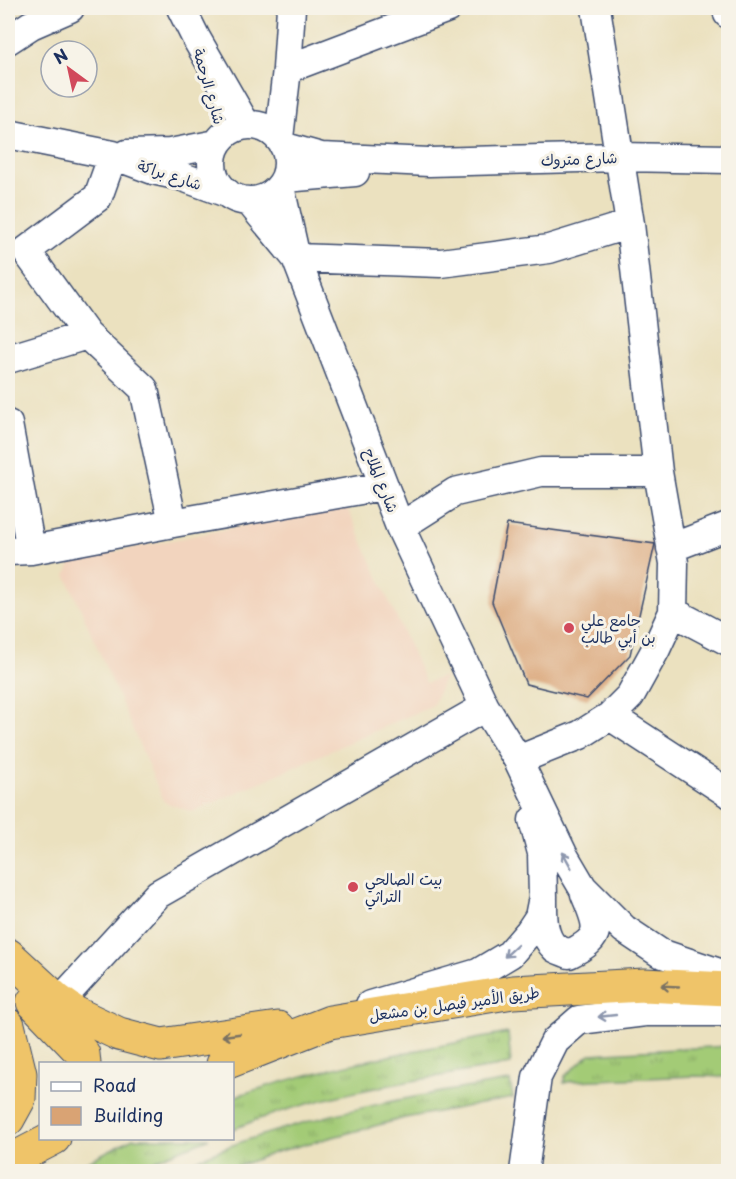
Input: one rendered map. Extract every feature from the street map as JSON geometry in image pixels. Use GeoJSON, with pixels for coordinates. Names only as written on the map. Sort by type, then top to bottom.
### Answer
{"type":"FeatureCollection","features":[{"type":"Feature","properties":{"kind":"highway"},"geometry":{"type":"LineString","coordinates":[[8,955],[57,1000],[75,1013],[119,1034],[161,1045],[330,1022]]}},
{"type":"Feature","properties":{"kind":"highway"},"geometry":{"type":"LineString","coordinates":[[8,977],[83,1054],[84,1062]]}},
{"type":"Feature","properties":{"kind":"highway","name":"طريق الأمير فيصل بن مشعل"},"geometry":{"type":"LineString","coordinates":[[229,1062],[330,1022],[513,992],[644,984],[729,989]]}},
{"type":"Feature","properties":{"kind":"highway"},"geometry":{"type":"LineString","coordinates":[[8,1025],[39,1083]]}},
{"type":"Feature","properties":{"kind":"highway"},"geometry":{"type":"LineString","coordinates":[[8,1025],[20,1074],[19,1099],[8,1119]]}},
{"type":"Feature","properties":{"kind":"highway"},"geometry":{"type":"LineString","coordinates":[[8,1162],[50,1140]]}},
{"type":"Feature","properties":{"kind":"street"},"geometry":{"type":"LineString","coordinates":[[8,40],[27,16],[70,8]]}},
{"type":"Feature","properties":{"kind":"street","name":"شارع الرحمة"},"geometry":{"type":"LineString","coordinates":[[181,8],[196,38],[229,135]]}},
{"type":"Feature","properties":{"kind":"street"},"geometry":{"type":"LineString","coordinates":[[282,142],[291,8]]}},
{"type":"Feature","properties":{"kind":"street"},"geometry":{"type":"LineString","coordinates":[[287,69],[448,8]]}},
{"type":"Feature","properties":{"kind":"street"},"geometry":{"type":"LineString","coordinates":[[518,760],[580,735],[610,717],[630,696],[673,612],[674,563],[658,472],[630,224],[596,8]]}},
{"type":"Feature","properties":{"kind":"street"},"geometry":{"type":"LineString","coordinates":[[727,8],[729,14]]}},
{"type":"Feature","properties":{"kind":"street"},"geometry":{"type":"LineString","coordinates":[[238,197],[260,200],[271,195],[282,183],[288,157],[282,142],[269,130],[258,126],[229,135],[212,166],[214,176],[220,186],[238,197],[296,258],[441,263],[549,249],[630,224]]}},
{"type":"Feature","properties":{"kind":"street","name":"شارع براكة"},"geometry":{"type":"LineString","coordinates":[[8,134],[113,155],[238,197]]}},
{"type":"Feature","properties":{"kind":"street","name":"شارع براكة"},"geometry":{"type":"LineString","coordinates":[[113,155],[170,153],[229,135]]}},
{"type":"Feature","properties":{"kind":"street","name":"شارع متروك"},"geometry":{"type":"LineString","coordinates":[[282,142],[321,157],[429,162],[620,157],[729,159]]}},
{"type":"Feature","properties":{"kind":"street"},"geometry":{"type":"LineString","coordinates":[[113,155],[98,197],[26,251],[87,335],[144,388],[173,522]]}},
{"type":"Feature","properties":{"kind":"street","name":"شارع متروك"},"geometry":{"type":"LineString","coordinates":[[282,183],[429,162]]}},
{"type":"Feature","properties":{"kind":"street","name":"شارع الملاح"},"geometry":{"type":"LineString","coordinates":[[282,183],[296,258],[400,527],[485,707],[518,760]]}},
{"type":"Feature","properties":{"kind":"street"},"geometry":{"type":"LineString","coordinates":[[8,360],[87,335]]}},
{"type":"Feature","properties":{"kind":"street"},"geometry":{"type":"LineString","coordinates":[[8,424],[19,551],[384,486]]}},
{"type":"Feature","properties":{"kind":"street"},"geometry":{"type":"LineString","coordinates":[[400,527],[455,492],[540,472],[658,472]]}},
{"type":"Feature","properties":{"kind":"street"},"geometry":{"type":"LineString","coordinates":[[671,548],[729,526]]}},
{"type":"Feature","properties":{"kind":"street"},"geometry":{"type":"LineString","coordinates":[[673,612],[729,641]]}},
{"type":"Feature","properties":{"kind":"street"},"geometry":{"type":"LineString","coordinates":[[57,1000],[158,894],[485,707]]}},
{"type":"Feature","properties":{"kind":"street"},"geometry":{"type":"LineString","coordinates":[[610,717],[729,794]]}},
{"type":"Feature","properties":{"kind":"street"},"geometry":{"type":"LineString","coordinates":[[518,760],[563,854],[583,888],[597,925],[593,938],[585,946],[569,954],[555,947],[547,935],[543,921],[542,854],[518,760]]}},
{"type":"Feature","properties":{"kind":"street"},"geometry":{"type":"LineString","coordinates":[[583,888],[624,929],[660,953],[729,976]]}},
{"type":"Feature","properties":{"kind":"street"},"geometry":{"type":"LineString","coordinates":[[330,1022],[378,1001],[478,973],[510,954],[529,932],[539,916],[543,897]]}},
{"type":"Feature","properties":{"kind":"street"},"geometry":{"type":"LineString","coordinates":[[524,1172],[537,1077],[555,1041],[579,1020],[645,1012],[729,1012]]}},
{"type":"Feature","properties":{"kind":"shaded area"},"geometry":{"type":"Polygon","coordinates":[[[346,505],[426,683],[445,676],[433,705],[193,812],[164,802],[66,575],[73,560],[346,505]]]}},
{"type":"Feature","properties":{"kind":"green space"},"geometry":{"type":"Polygon","coordinates":[[[508,1033],[511,1064],[405,1082],[335,1097],[300,1106],[234,1129],[234,1097],[301,1076],[508,1033]]]}},
{"type":"Feature","properties":{"kind":"green space"},"geometry":{"type":"Polygon","coordinates":[[[728,1046],[728,1077],[695,1076],[564,1083],[565,1076],[590,1054],[728,1046]]]}},
{"type":"Feature","properties":{"kind":"green space"},"geometry":{"type":"Polygon","coordinates":[[[510,1081],[513,1098],[405,1118],[276,1152],[226,1171],[171,1171],[230,1146],[299,1124],[368,1106],[510,1081]]]}},
{"type":"Feature","properties":{"kind":"green space"},"geometry":{"type":"Polygon","coordinates":[[[129,1140],[205,1140],[134,1171],[69,1171],[129,1140]]]}},
{"type":"Feature","properties":{"kind":"building","name":"جامع علي بن أبي طالب"},"geometry":{"type":"Polygon","coordinates":[[[507,524],[655,544],[630,655],[587,699],[526,684],[492,602],[507,524]]]}},
{"type":"Feature","properties":{"kind":"place","name":"جامع علي بن أبي طالب"},"geometry":{"type":"Point","coordinates":[569,628]}},
{"type":"Feature","properties":{"kind":"place","name":"بيت الصالحي التراثي"},"geometry":{"type":"Point","coordinates":[353,887]}}]}
